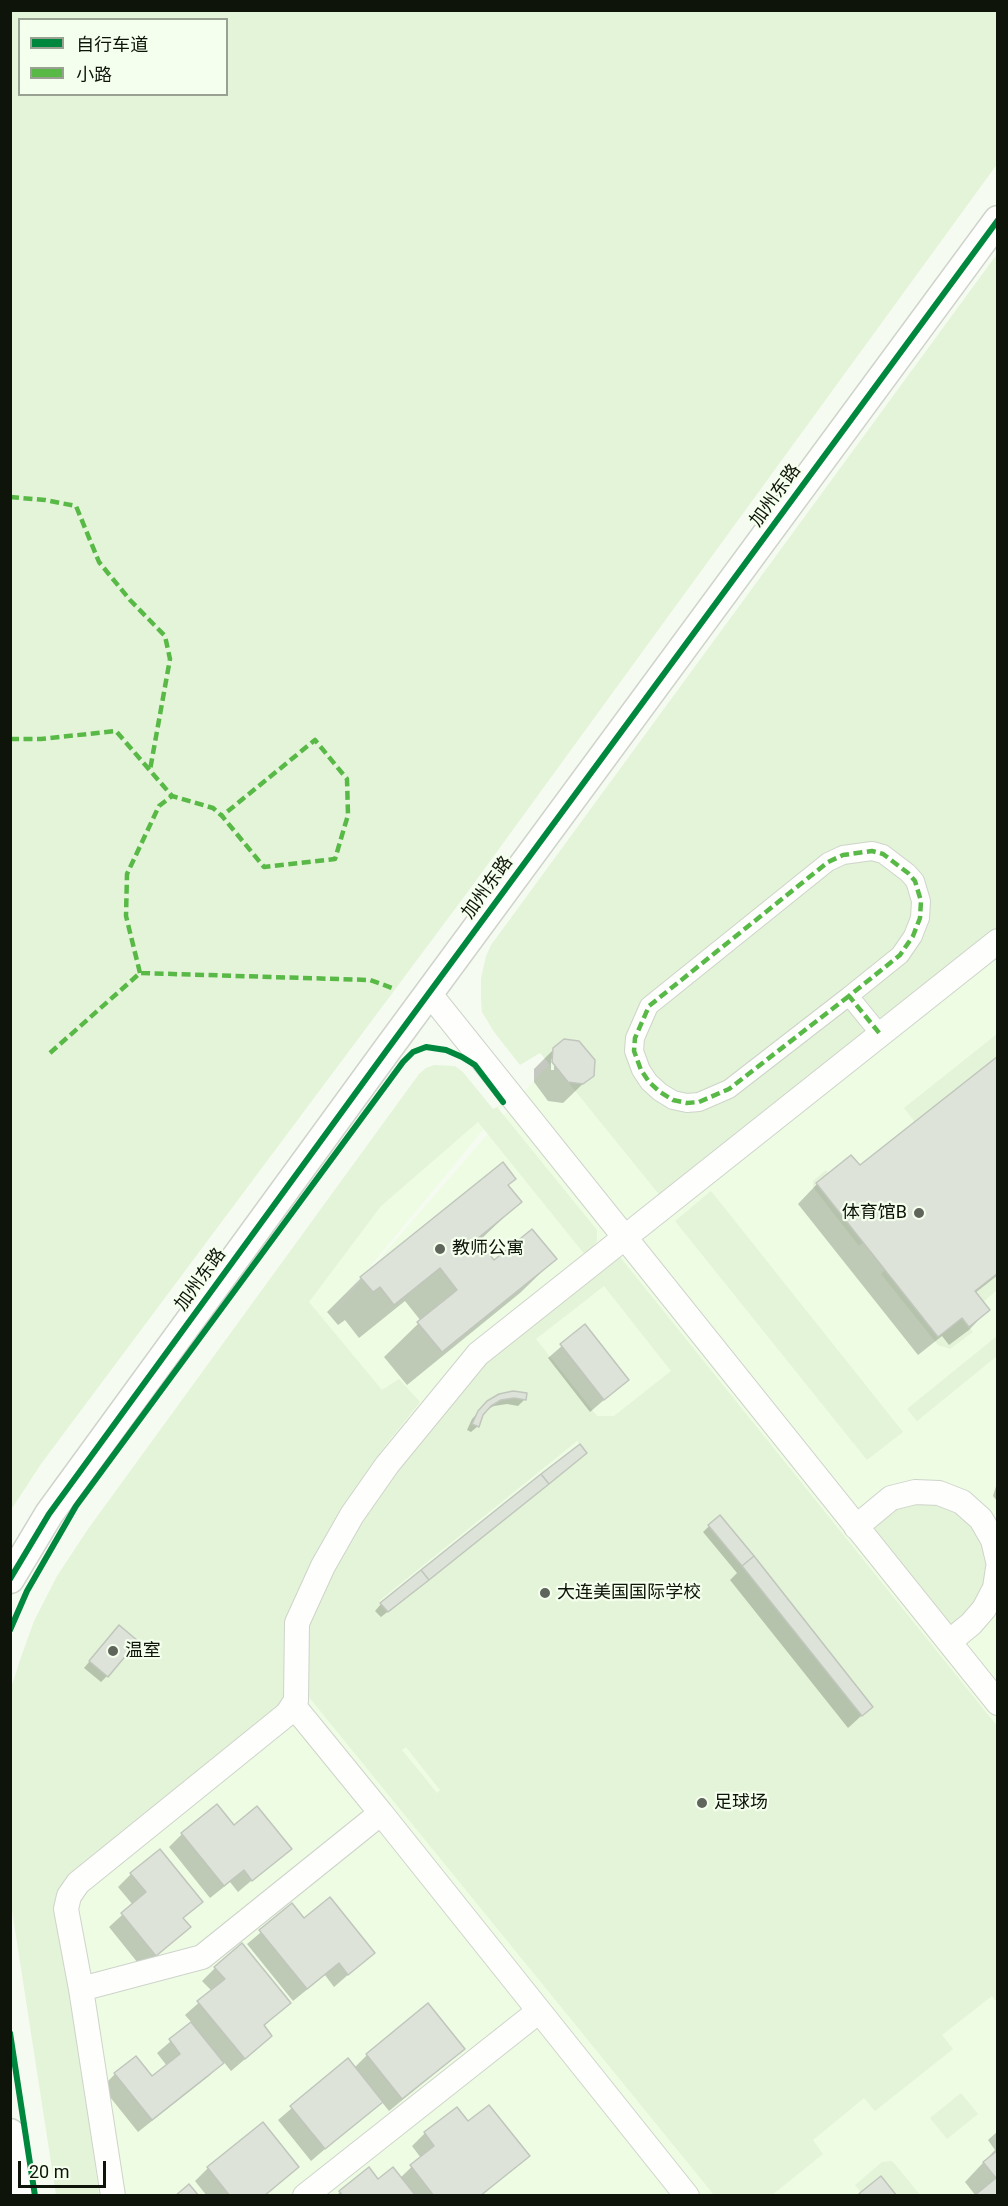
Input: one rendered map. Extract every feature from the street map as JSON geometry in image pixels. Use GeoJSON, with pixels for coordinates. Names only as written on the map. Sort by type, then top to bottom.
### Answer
{"type":"FeatureCollection","features":[{"type":"Feature","properties":{"kind":"street","name":"加州东路"},"geometry":{"type":"LineString","coordinates":[[10,1579],[49,1514],[998,219]]}},
{"type":"Feature","properties":{"kind":"street"},"geometry":{"type":"LineString","coordinates":[[872,851],[883,854],[899,864],[915,881],[921,901],[920,918],[913,936],[900,955],[849,996],[729,1089],[699,1102],[687,1103],[673,1100],[660,1092],[641,1070],[634,1051],[635,1038],[649,1006],[822,866],[843,855],[872,851]]}},
{"type":"Feature","properties":{"kind":"street"},"geometry":{"type":"LineString","coordinates":[[113,2196],[81,1989],[66,1909],[69,1896],[78,1883],[287,1714],[296,1701],[297,1623],[323,1566],[352,1515],[387,1465],[478,1354],[998,941]]}},
{"type":"Feature","properties":{"kind":"street"},"geometry":{"type":"LineString","coordinates":[[429,993],[998,1703]]}},
{"type":"Feature","properties":{"kind":"street"},"geometry":{"type":"LineString","coordinates":[[849,996],[880,1034]]}},
{"type":"Feature","properties":{"kind":"street"},"geometry":{"type":"LineString","coordinates":[[856,1527],[891,1498],[915,1492],[939,1493],[962,1502],[981,1519],[993,1540],[998,1561]]}},
{"type":"Feature","properties":{"kind":"street"},"geometry":{"type":"LineString","coordinates":[[949,1642],[971,1624],[984,1609],[995,1588],[998,1568]]}},
{"type":"Feature","properties":{"kind":"street"},"geometry":{"type":"LineString","coordinates":[[293,1705],[687,2196]]}},
{"type":"Feature","properties":{"kind":"street"},"geometry":{"type":"LineString","coordinates":[[81,1989],[202,1957],[381,1813]]}},
{"type":"Feature","properties":{"kind":"street"},"geometry":{"type":"LineString","coordinates":[[305,2196],[539,2011]]}},
{"type":"Feature","properties":{"kind":"street"},"geometry":{"type":"LineString","coordinates":[[10,2133],[20,2196]]}},
{"type":"Feature","properties":{"kind":"shaded area"},"geometry":{"type":"Polygon","coordinates":[[[11,10],[997,11],[998,163],[464,897],[41,1464],[11,1510],[11,10]]]}},
{"type":"Feature","properties":{"kind":"shaded area"},"geometry":{"type":"Polygon","coordinates":[[[997,254],[997,929],[662,1198],[568,1082],[583,1084],[594,1076],[595,1060],[579,1041],[564,1039],[550,1065],[540,1053],[520,1065],[494,1032],[482,1012],[481,978],[486,956],[491,945],[997,254]]]}},
{"type":"Feature","properties":{"kind":"shaded area","name":"大连美国国际学校"},"geometry":{"type":"Polygon","coordinates":[[[997,929],[997,2195],[83,2196],[65,1642],[443,1110],[478,1121],[512,1095],[317,1331],[552,1062],[553,1048],[564,1039],[579,1041],[692,1173],[997,929]]]}},
{"type":"Feature","properties":{"kind":"shaded area"},"geometry":{"type":"Polygon","coordinates":[[[997,1034],[997,1056],[915,1122],[904,1108],[997,1034]]]}},
{"type":"Feature","properties":{"kind":"shaded area"},"geometry":{"type":"Polygon","coordinates":[[[434,1065],[455,1066],[463,1072],[493,1109],[497,1107],[597,1230],[597,1241],[586,1256],[478,1122],[381,1206],[309,1302],[382,1390],[399,1379],[420,1402],[384,1447],[343,1509],[297,1593],[288,1621],[289,1697],[60,1908],[99,2195],[56,2195],[11,1904],[10,1691],[21,1657],[34,1621],[57,1576],[88,1529],[419,1074],[434,1065]]]}},
{"type":"Feature","properties":{"kind":"shaded area"},"geometry":{"type":"Polygon","coordinates":[[[826,1170],[863,1242],[859,1246],[813,1187],[813,1181],[826,1170]]]}},
{"type":"Feature","properties":{"kind":"shaded area"},"geometry":{"type":"Polygon","coordinates":[[[711,1191],[903,1432],[867,1460],[675,1221],[711,1191]]]}},
{"type":"Feature","properties":{"kind":"shaded area"},"geometry":{"type":"Polygon","coordinates":[[[620,1257],[997,1726],[997,2002],[992,1996],[942,2035],[953,2049],[875,2111],[864,2098],[813,2140],[823,2154],[772,2195],[714,2195],[304,1691],[305,1622],[344,1549],[381,1492],[486,1363],[620,1257]],[[604,1286],[536,1339],[597,1416],[614,1416],[671,1371],[604,1286]],[[577,1441],[379,1601],[387,1612],[587,1453],[577,1441]],[[720,1515],[708,1525],[863,1716],[873,1707],[720,1515]],[[406,1747],[402,1750],[437,1793],[440,1790],[406,1747]]]}},
{"type":"Feature","properties":{"kind":"shaded area"},"geometry":{"type":"Polygon","coordinates":[[[885,1270],[962,1318],[973,1332],[950,1349],[938,1345],[881,1274],[885,1270]]]}},
{"type":"Feature","properties":{"kind":"shaded area"},"geometry":{"type":"Polygon","coordinates":[[[997,1273],[997,1290],[983,1302],[975,1291],[997,1273]]]}},
{"type":"Feature","properties":{"kind":"shaded area"},"geometry":{"type":"Polygon","coordinates":[[[997,1336],[997,1356],[917,1421],[907,1409],[997,1336]]]}},
{"type":"Feature","properties":{"kind":"shaded area"},"geometry":{"type":"Polygon","coordinates":[[[891,1498],[962,1502],[997,1568],[949,1642],[856,1527],[891,1498]]]}},
{"type":"Feature","properties":{"kind":"shaded area"},"geometry":{"type":"Polygon","coordinates":[[[961,2093],[978,2114],[947,2139],[930,2118],[961,2093]]]}},
{"type":"Feature","properties":{"kind":"shaded area"},"geometry":{"type":"Polygon","coordinates":[[[891,2161],[920,2195],[897,2195],[881,2176],[861,2192],[855,2185],[882,2162],[891,2161]]]}},
{"type":"Feature","properties":{"kind":"building"},"geometry":{"type":"Polygon","coordinates":[[[564,1039],[579,1041],[595,1060],[594,1076],[583,1084],[568,1082],[552,1062],[553,1048],[564,1039]]]}},
{"type":"Feature","properties":{"kind":"building","name":"体育馆B"},"geometry":{"type":"Polygon","coordinates":[[[998,1056],[998,1273],[975,1291],[990,1310],[969,1327],[962,1318],[938,1337],[816,1183],[851,1155],[860,1165],[998,1056]]]}},
{"type":"Feature","properties":{"kind":"building","name":"教师公寓"},"geometry":{"type":"Polygon","coordinates":[[[503,1162],[516,1179],[508,1185],[522,1202],[477,1239],[494,1260],[532,1229],[557,1259],[442,1352],[417,1322],[457,1290],[440,1268],[394,1305],[380,1287],[373,1292],[360,1277],[503,1162]]]}},
{"type":"Feature","properties":{"kind":"building"},"geometry":{"type":"Polygon","coordinates":[[[585,1324],[629,1380],[604,1400],[560,1344],[585,1324]]]}},
{"type":"Feature","properties":{"kind":"building"},"geometry":{"type":"Polygon","coordinates":[[[513,1391],[527,1393],[526,1400],[514,1398],[501,1400],[483,1415],[479,1427],[472,1424],[478,1411],[487,1401],[499,1394],[513,1391]]]}},
{"type":"Feature","properties":{"kind":"building"},"geometry":{"type":"Polygon","coordinates":[[[580,1444],[587,1453],[549,1484],[541,1474],[580,1444]]]}},
{"type":"Feature","properties":{"kind":"building"},"geometry":{"type":"Polygon","coordinates":[[[541,1474],[549,1484],[429,1580],[421,1570],[541,1474]]]}},
{"type":"Feature","properties":{"kind":"building"},"geometry":{"type":"Polygon","coordinates":[[[720,1515],[754,1556],[742,1566],[708,1525],[720,1515]]]}},
{"type":"Feature","properties":{"kind":"building"},"geometry":{"type":"Polygon","coordinates":[[[754,1556],[873,1707],[862,1716],[742,1566],[754,1556]]]}},
{"type":"Feature","properties":{"kind":"building"},"geometry":{"type":"Polygon","coordinates":[[[421,1570],[429,1580],[388,1612],[380,1603],[421,1570]]]}},
{"type":"Feature","properties":{"kind":"building","name":"温室"},"geometry":{"type":"Polygon","coordinates":[[[119,1625],[138,1641],[108,1677],[89,1661],[119,1625]]]}},
{"type":"Feature","properties":{"kind":"building"},"geometry":{"type":"Polygon","coordinates":[[[217,1804],[234,1825],[257,1806],[292,1849],[252,1881],[244,1870],[224,1886],[181,1833],[217,1804]]]}},
{"type":"Feature","properties":{"kind":"building"},"geometry":{"type":"Polygon","coordinates":[[[160,1849],[203,1902],[183,1918],[191,1927],[156,1956],[121,1913],[146,1892],[130,1873],[160,1849]]]}},
{"type":"Feature","properties":{"kind":"building"},"geometry":{"type":"Polygon","coordinates":[[[330,1897],[375,1953],[348,1975],[339,1963],[307,1989],[259,1930],[292,1903],[304,1918],[330,1897]]]}},
{"type":"Feature","properties":{"kind":"building"},"geometry":{"type":"Polygon","coordinates":[[[242,1943],[291,2003],[264,2025],[272,2036],[245,2059],[197,2001],[225,1979],[214,1967],[242,1943]]]}},
{"type":"Feature","properties":{"kind":"building"},"geometry":{"type":"Polygon","coordinates":[[[428,2003],[465,2049],[402,2099],[366,2054],[428,2003]]]}},
{"type":"Feature","properties":{"kind":"building"},"geometry":{"type":"Polygon","coordinates":[[[191,2022],[224,2063],[152,2120],[114,2073],[136,2056],[152,2076],[180,2054],[169,2039],[191,2022]]]}},
{"type":"Feature","properties":{"kind":"building"},"geometry":{"type":"Polygon","coordinates":[[[348,2058],[383,2102],[325,2149],[290,2106],[348,2058]]]}},
{"type":"Feature","properties":{"kind":"building"},"geometry":{"type":"Polygon","coordinates":[[[489,2105],[530,2156],[480,2196],[434,2196],[410,2165],[434,2146],[424,2132],[457,2107],[468,2121],[489,2105]]]}},
{"type":"Feature","properties":{"kind":"building"},"geometry":{"type":"Polygon","coordinates":[[[263,2122],[299,2167],[264,2196],[230,2196],[207,2167],[263,2122]]]}},
{"type":"Feature","properties":{"kind":"building"},"geometry":{"type":"Polygon","coordinates":[[[998,2150],[998,2196],[974,2196],[996,2178],[983,2162],[998,2150]]]}},
{"type":"Feature","properties":{"kind":"building"},"geometry":{"type":"Polygon","coordinates":[[[369,2167],[378,2179],[393,2167],[416,2196],[343,2196],[339,2191],[369,2167]]]}},
{"type":"Feature","properties":{"kind":"building"},"geometry":{"type":"Polygon","coordinates":[[[881,2176],[897,2196],[857,2196],[861,2192],[881,2176]]]}},
{"type":"Feature","properties":{"kind":"building"},"geometry":{"type":"Polygon","coordinates":[[[189,2184],[199,2196],[175,2196],[189,2184]]]}},
{"type":"Feature","properties":{"kind":"marked path"},"geometry":{"type":"LineString","coordinates":[[10,497],[76,506],[99,562],[130,600],[165,636],[170,659],[150,770]]}},
{"type":"Feature","properties":{"kind":"marked path"},"geometry":{"type":"LineString","coordinates":[[10,739],[41,739],[116,731],[172,796],[213,808],[264,867],[335,859],[348,815],[347,779],[315,740],[222,816]]}},
{"type":"Feature","properties":{"kind":"marked path"},"geometry":{"type":"LineString","coordinates":[[140,973],[126,916],[127,874],[159,806],[172,796]]}},
{"type":"Feature","properties":{"kind":"marked path"},"geometry":{"type":"LineString","coordinates":[[849,996],[729,1089],[699,1102],[687,1103],[673,1100],[660,1092],[641,1070],[634,1051],[635,1038],[649,1006],[828,862],[843,855],[872,851],[883,854],[908,873],[915,881],[921,901],[920,918],[913,936],[900,955],[849,996],[880,1034]]}},
{"type":"Feature","properties":{"kind":"marked path"},"geometry":{"type":"LineString","coordinates":[[50,1053],[140,973],[370,980],[395,989]]}},
{"type":"Feature","properties":{"kind":"cycle path"},"geometry":{"type":"LineString","coordinates":[[10,1579],[49,1514],[387,1050],[998,220]]}},
{"type":"Feature","properties":{"kind":"cycle path"},"geometry":{"type":"LineString","coordinates":[[10,1630],[27,1591],[76,1506],[403,1062],[413,1052],[426,1047],[446,1050],[475,1065],[503,1102]]}},
{"type":"Feature","properties":{"kind":"cycle path"},"geometry":{"type":"LineString","coordinates":[[10,2033],[35,2196]]}},
{"type":"Feature","properties":{"kind":"place","name":"体育馆B"},"geometry":{"type":"Point","coordinates":[919,1213]}},
{"type":"Feature","properties":{"kind":"place","name":"教师公寓"},"geometry":{"type":"Point","coordinates":[440,1249]}},
{"type":"Feature","properties":{"kind":"place","name":"大连美国国际学校"},"geometry":{"type":"Point","coordinates":[545,1593]}},
{"type":"Feature","properties":{"kind":"place","name":"温室"},"geometry":{"type":"Point","coordinates":[113,1651]}},
{"type":"Feature","properties":{"kind":"place","name":"足球场"},"geometry":{"type":"Point","coordinates":[702,1803]}}]}
